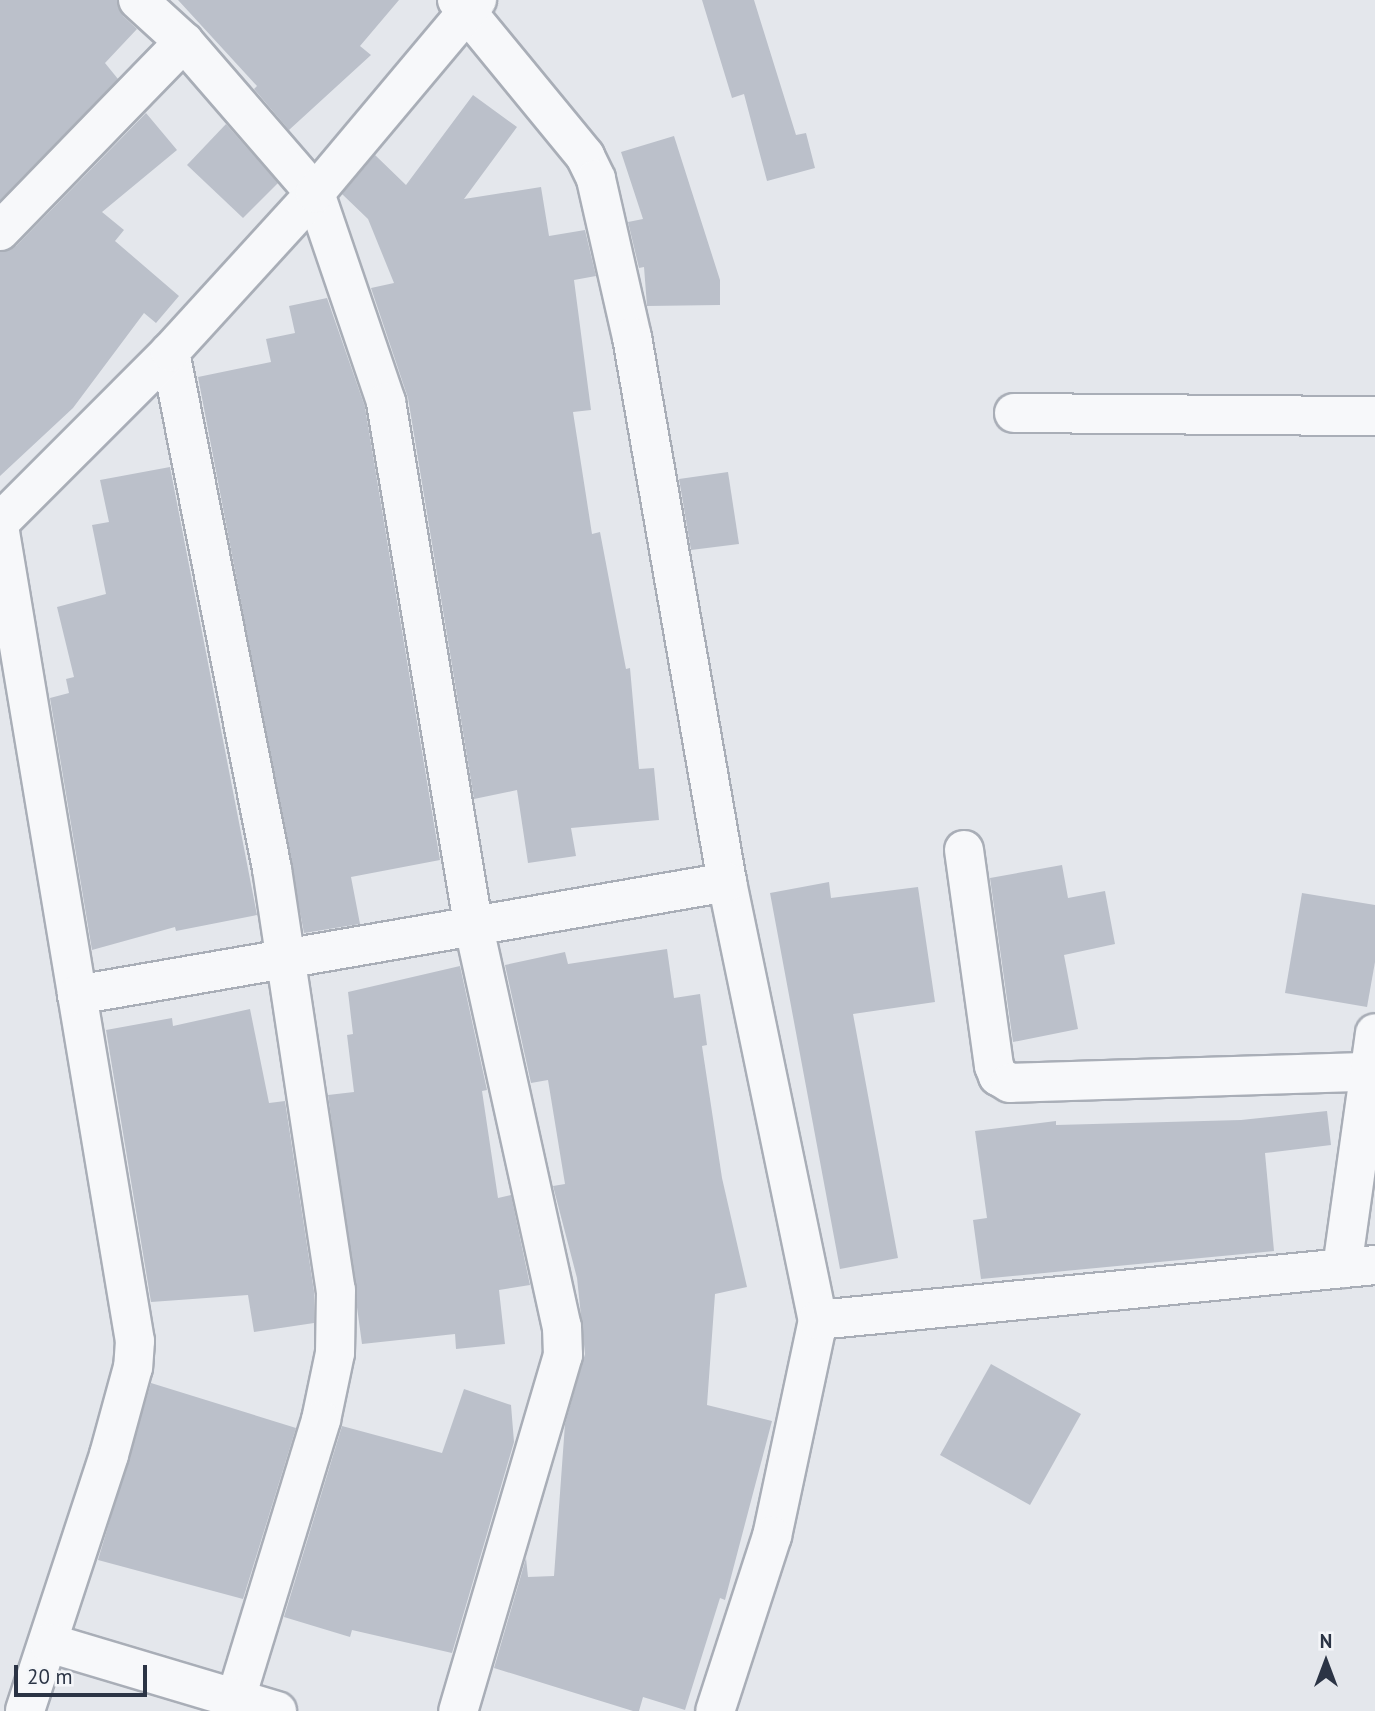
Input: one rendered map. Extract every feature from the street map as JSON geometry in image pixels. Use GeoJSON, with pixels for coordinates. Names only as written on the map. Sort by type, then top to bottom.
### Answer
{"type":"FeatureCollection","features":[{"type":"Feature","properties":{"kind":"street"},"geometry":{"type":"LineString","coordinates":[[138,0],[184,42],[315,193],[386,402],[473,923],[562,1327],[563,1355],[458,1711]]}},
{"type":"Feature","properties":{"kind":"street"},"geometry":{"type":"LineString","coordinates":[[0,522],[170,352],[315,193],[468,3],[585,156],[596,179],[632,337],[727,883],[818,1320],[772,1536],[715,1711]]}},
{"type":"Feature","properties":{"kind":"street"},"geometry":{"type":"LineString","coordinates":[[0,231],[184,42]]}},
{"type":"Feature","properties":{"kind":"street"},"geometry":{"type":"LineString","coordinates":[[170,352],[286,957],[337,1290],[335,1353],[321,1420],[233,1705]]}},
{"type":"Feature","properties":{"kind":"street"},"geometry":{"type":"LineString","coordinates":[[1014,413],[1375,416]]}},
{"type":"Feature","properties":{"kind":"street"},"geometry":{"type":"LineString","coordinates":[[0,532],[135,1341],[109,1455],[25,1711]]}},
{"type":"Feature","properties":{"kind":"street"},"geometry":{"type":"LineString","coordinates":[[964,850],[994,1066],[998,1076],[1010,1083],[1370,1072]]}},
{"type":"Feature","properties":{"kind":"street"},"geometry":{"type":"LineString","coordinates":[[78,995],[473,923],[727,883]]}},
{"type":"Feature","properties":{"kind":"street"},"geometry":{"type":"LineString","coordinates":[[818,1320],[1359,1266],[1370,1072],[1375,1033]]}},
{"type":"Feature","properties":{"kind":"street"},"geometry":{"type":"LineString","coordinates":[[49,1643],[233,1705],[277,1711]]}},
{"type":"Feature","properties":{"kind":"building"},"geometry":{"type":"Polygon","coordinates":[[[0,0],[117,0],[123,16],[137,29],[105,63],[118,79],[0,200],[0,0]]]}},
{"type":"Feature","properties":{"kind":"building"},"geometry":{"type":"Polygon","coordinates":[[[178,0],[399,0],[360,46],[371,55],[289,130],[254,89],[257,86],[178,0]]]}},
{"type":"Feature","properties":{"kind":"building"},"geometry":{"type":"Polygon","coordinates":[[[702,0],[754,0],[796,135],[806,133],[815,168],[767,181],[744,94],[732,98],[702,0]]]}},
{"type":"Feature","properties":{"kind":"building"},"geometry":{"type":"Polygon","coordinates":[[[473,95],[517,127],[464,199],[541,187],[549,236],[585,230],[596,276],[574,280],[591,410],[573,412],[592,534],[600,532],[626,669],[630,668],[639,769],[654,768],[659,820],[571,828],[576,856],[528,863],[517,790],[474,799],[408,398],[371,288],[394,283],[368,219],[342,194],[375,155],[406,185],[473,95]]]}},
{"type":"Feature","properties":{"kind":"building"},"geometry":{"type":"Polygon","coordinates":[[[146,113],[177,150],[102,212],[124,230],[115,241],[179,296],[156,323],[144,313],[73,408],[0,476],[0,252],[16,246],[146,113]]]}},
{"type":"Feature","properties":{"kind":"building"},"geometry":{"type":"Polygon","coordinates":[[[226,124],[278,183],[243,218],[187,165],[226,124]]]}},
{"type":"Feature","properties":{"kind":"building"},"geometry":{"type":"Polygon","coordinates":[[[674,136],[720,280],[720,305],[647,306],[644,267],[639,268],[628,222],[643,219],[621,152],[674,136]]]}},
{"type":"Feature","properties":{"kind":"building"},"geometry":{"type":"Polygon","coordinates":[[[327,298],[365,407],[440,860],[351,877],[360,924],[304,933],[198,377],[271,362],[266,339],[295,333],[289,306],[327,298]]]}},
{"type":"Feature","properties":{"kind":"building"},"geometry":{"type":"Polygon","coordinates":[[[170,467],[257,915],[176,931],[175,927],[92,950],[50,698],[69,693],[66,679],[74,677],[57,607],[106,594],[92,525],[109,522],[100,480],[170,467]]]}},
{"type":"Feature","properties":{"kind":"building"},"geometry":{"type":"Polygon","coordinates":[[[728,472],[739,544],[691,550],[679,479],[728,472]]]}},
{"type":"Feature","properties":{"kind":"building"},"geometry":{"type":"Polygon","coordinates":[[[1062,865],[1068,898],[1105,891],[1115,944],[1064,955],[1078,1029],[1013,1042],[990,878],[1062,865]]]}},
{"type":"Feature","properties":{"kind":"building"},"geometry":{"type":"Polygon","coordinates":[[[829,882],[831,898],[918,887],[935,1002],[853,1014],[898,1258],[840,1269],[770,893],[829,882]]]}},
{"type":"Feature","properties":{"kind":"building"},"geometry":{"type":"Polygon","coordinates":[[[1302,893],[1375,905],[1375,962],[1367,1007],[1285,993],[1302,893]]]}},
{"type":"Feature","properties":{"kind":"building"},"geometry":{"type":"Polygon","coordinates":[[[667,949],[674,998],[700,994],[707,1045],[702,1046],[722,1178],[747,1287],[715,1294],[707,1405],[772,1421],[725,1600],[720,1598],[685,1710],[643,1697],[639,1711],[633,1711],[494,1668],[526,1558],[528,1577],[554,1576],[565,1424],[585,1354],[577,1278],[553,1186],[565,1184],[548,1080],[531,1083],[505,965],[565,952],[568,964],[667,949]]]}},
{"type":"Feature","properties":{"kind":"building"},"geometry":{"type":"Polygon","coordinates":[[[460,966],[487,1090],[482,1091],[498,1198],[511,1195],[530,1285],[499,1290],[505,1344],[456,1349],[455,1334],[362,1344],[328,1095],[354,1092],[347,1035],[353,1034],[348,992],[460,966]]]}},
{"type":"Feature","properties":{"kind":"building"},"geometry":{"type":"Polygon","coordinates":[[[250,1009],[269,1103],[285,1101],[314,1291],[314,1323],[254,1332],[248,1295],[151,1302],[106,1030],[172,1018],[173,1026],[250,1009]]]}},
{"type":"Feature","properties":{"kind":"building"},"geometry":{"type":"Polygon","coordinates":[[[1327,1111],[1331,1145],[1265,1153],[1274,1251],[981,1279],[973,1220],[987,1218],[975,1131],[1056,1121],[1056,1125],[1241,1120],[1327,1111]]]}},
{"type":"Feature","properties":{"kind":"building"},"geometry":{"type":"Polygon","coordinates":[[[991,1364],[1081,1414],[1030,1505],[940,1455],[991,1364]]]}},
{"type":"Feature","properties":{"kind":"building"},"geometry":{"type":"Polygon","coordinates":[[[151,1383],[296,1428],[243,1599],[98,1560],[151,1383]]]}},
{"type":"Feature","properties":{"kind":"building"},"geometry":{"type":"Polygon","coordinates":[[[464,1389],[511,1405],[514,1442],[452,1653],[352,1630],[350,1637],[284,1617],[342,1426],[442,1453],[464,1389]]]}}]}
